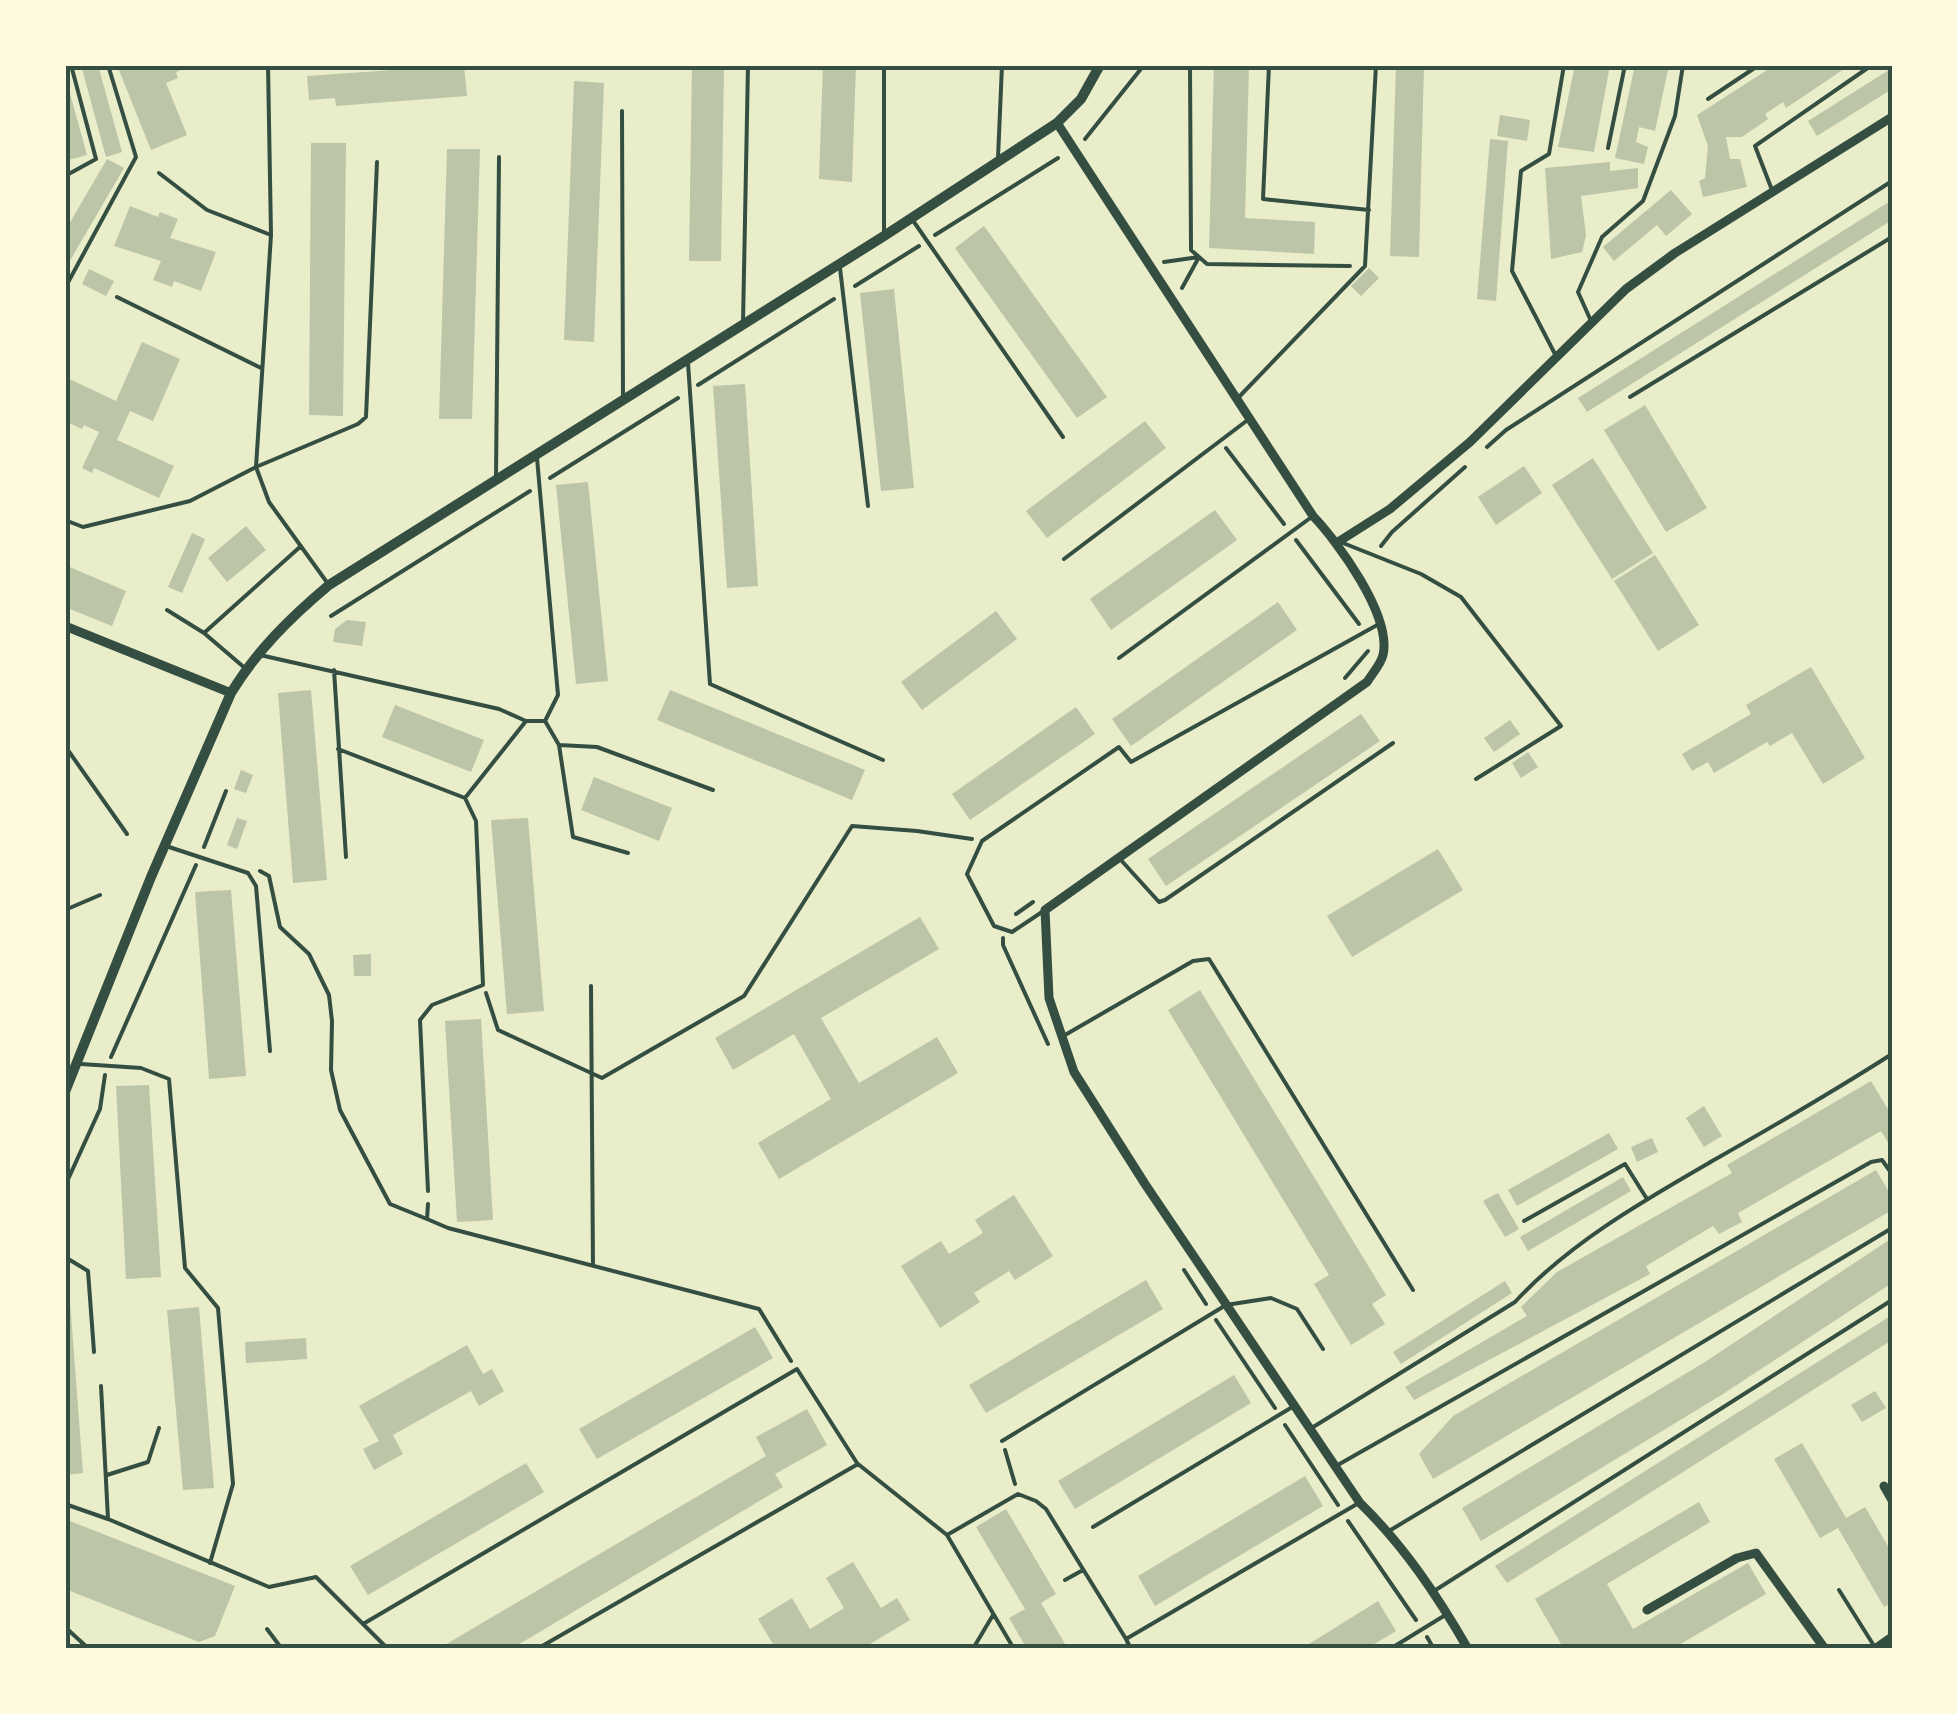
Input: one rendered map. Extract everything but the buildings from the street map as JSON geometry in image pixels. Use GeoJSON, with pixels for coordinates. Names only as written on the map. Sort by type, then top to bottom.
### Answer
{"type":"FeatureCollection","features":[{"type":"Feature","properties":{"kind":"street"},"geometry":{"type":"LineString","coordinates":[[65,1092],[164,846],[231,694],[246,669],[290,618],[329,585],[998,163],[1056,123],[1080,98],[1100,65]]}},
{"type":"Feature","properties":{"kind":"street"},"geometry":{"type":"LineString","coordinates":[[1338,542],[1390,509],[1470,442],[1626,289],[1675,253],[1892,117]]}},
{"type":"Feature","properties":{"kind":"street"},"geometry":{"type":"LineString","coordinates":[[1056,123],[1312,516],[1338,542],[1363,584],[1380,624],[1384,656],[1367,682],[1045,910],[1049,998],[1074,1072],[1294,1406],[1360,1502],[1390,1531],[1434,1591],[1468,1649]]}},
{"type":"Feature","properties":{"kind":"street"},"geometry":{"type":"LineString","coordinates":[[65,626],[231,694]]}},
{"type":"Feature","properties":{"kind":"street"},"geometry":{"type":"LineString","coordinates":[[1884,1486],[1892,1500]]}},
{"type":"Feature","properties":{"kind":"street"},"geometry":{"type":"LineString","coordinates":[[1647,1610],[1737,1558],[1756,1553],[1825,1649]]}},
{"type":"Feature","properties":{"kind":"street"},"geometry":{"type":"LineString","coordinates":[[1876,1649],[1892,1637]]}},
{"type":"Feature","properties":{"kind":"lane"},"geometry":{"type":"LineString","coordinates":[[65,176],[96,159],[71,65]]}},
{"type":"Feature","properties":{"kind":"lane"},"geometry":{"type":"LineString","coordinates":[[65,288],[136,157],[108,65]]}},
{"type":"Feature","properties":{"kind":"lane"},"geometry":{"type":"LineString","coordinates":[[268,65],[270,235],[256,467],[269,502],[329,585]]}},
{"type":"Feature","properties":{"kind":"lane"},"geometry":{"type":"LineString","coordinates":[[743,324],[748,65]]}},
{"type":"Feature","properties":{"kind":"lane"},"geometry":{"type":"LineString","coordinates":[[884,65],[884,236]]}},
{"type":"Feature","properties":{"kind":"lane"},"geometry":{"type":"LineString","coordinates":[[998,163],[1002,65]]}},
{"type":"Feature","properties":{"kind":"lane"},"geometry":{"type":"LineString","coordinates":[[1269,65],[1263,199],[1369,210]]}},
{"type":"Feature","properties":{"kind":"lane"},"geometry":{"type":"LineString","coordinates":[[1236,400],[1365,266],[1376,66],[1371,65]]}},
{"type":"Feature","properties":{"kind":"lane"},"geometry":{"type":"LineString","coordinates":[[1557,358],[1512,271],[1520,171],[1549,154],[1564,65]]}},
{"type":"Feature","properties":{"kind":"lane"},"geometry":{"type":"LineString","coordinates":[[1608,148],[1625,65]]}},
{"type":"Feature","properties":{"kind":"lane"},"geometry":{"type":"LineString","coordinates":[[1591,321],[1578,292],[1602,237],[1643,201],[1675,116],[1684,65]]}},
{"type":"Feature","properties":{"kind":"lane"},"geometry":{"type":"LineString","coordinates":[[1708,99],[1759,65]]}},
{"type":"Feature","properties":{"kind":"lane"},"geometry":{"type":"LineString","coordinates":[[1773,192],[1755,146],[1872,65]]}},
{"type":"Feature","properties":{"kind":"lane"},"geometry":{"type":"LineString","coordinates":[[622,111],[623,399]]}},
{"type":"Feature","properties":{"kind":"lane"},"geometry":{"type":"LineString","coordinates":[[496,478],[499,157]]}},
{"type":"Feature","properties":{"kind":"lane"},"geometry":{"type":"LineString","coordinates":[[65,520],[84,527],[190,501],[256,467],[358,424],[366,416],[377,162]]}},
{"type":"Feature","properties":{"kind":"lane"},"geometry":{"type":"LineString","coordinates":[[159,173],[207,210],[270,235]]}},
{"type":"Feature","properties":{"kind":"lane"},"geometry":{"type":"LineString","coordinates":[[911,218],[1063,437]]}},
{"type":"Feature","properties":{"kind":"lane"},"geometry":{"type":"LineString","coordinates":[[1630,397],[1892,237]]}},
{"type":"Feature","properties":{"kind":"lane"},"geometry":{"type":"LineString","coordinates":[[839,263],[868,506]]}},
{"type":"Feature","properties":{"kind":"lane"},"geometry":{"type":"LineString","coordinates":[[117,298],[262,368]]}},
{"type":"Feature","properties":{"kind":"lane"},"geometry":{"type":"LineString","coordinates":[[688,358],[710,684],[883,760]]}},
{"type":"Feature","properties":{"kind":"lane"},"geometry":{"type":"LineString","coordinates":[[1064,559],[1249,419]]}},
{"type":"Feature","properties":{"kind":"lane"},"geometry":{"type":"LineString","coordinates":[[536,453],[558,695],[545,720]]}},
{"type":"Feature","properties":{"kind":"lane"},"geometry":{"type":"LineString","coordinates":[[1119,658],[1312,516]]}},
{"type":"Feature","properties":{"kind":"lane"},"geometry":{"type":"LineString","coordinates":[[1338,542],[1421,574],[1461,597],[1561,726],[1476,778]]}},
{"type":"Feature","properties":{"kind":"lane"},"geometry":{"type":"LineString","coordinates":[[204,632],[301,546]]}},
{"type":"Feature","properties":{"kind":"lane"},"geometry":{"type":"LineString","coordinates":[[166,610],[204,632],[246,669]]}},
{"type":"Feature","properties":{"kind":"lane"},"geometry":{"type":"LineString","coordinates":[[1045,910],[1012,932],[994,926],[967,874],[982,841],[1119,747],[1132,762],[1380,624]]}},
{"type":"Feature","properties":{"kind":"lane"},"geometry":{"type":"LineString","coordinates":[[258,654],[499,709],[526,720],[545,720]]}},
{"type":"Feature","properties":{"kind":"lane"},"geometry":{"type":"LineString","coordinates":[[334,670],[346,858]]}},
{"type":"Feature","properties":{"kind":"lane"},"geometry":{"type":"LineString","coordinates":[[465,798],[526,720]]}},
{"type":"Feature","properties":{"kind":"lane"},"geometry":{"type":"LineString","coordinates":[[545,720],[560,745],[573,837],[628,853]]}},
{"type":"Feature","properties":{"kind":"lane"},"geometry":{"type":"LineString","coordinates":[[1120,858],[1159,902],[1165,900],[1394,743]]}},
{"type":"Feature","properties":{"kind":"lane"},"geometry":{"type":"LineString","coordinates":[[560,745],[597,747],[713,790]]}},
{"type":"Feature","properties":{"kind":"lane"},"geometry":{"type":"LineString","coordinates":[[338,749],[465,798],[476,822],[483,985],[432,1005],[420,1020],[428,1191]]}},
{"type":"Feature","properties":{"kind":"lane"},"geometry":{"type":"LineString","coordinates":[[164,846],[248,873],[256,886],[270,1051]]}},
{"type":"Feature","properties":{"kind":"lane"},"geometry":{"type":"LineString","coordinates":[[1061,1038],[1193,961],[1209,960],[1413,1290]]}},
{"type":"Feature","properties":{"kind":"lane"},"geometry":{"type":"LineString","coordinates":[[1310,1429],[1515,1302],[1542,1272],[1646,1199],[1892,1054]]}},
{"type":"Feature","properties":{"kind":"lane"},"geometry":{"type":"LineString","coordinates":[[76,1063],[142,1068],[169,1080],[185,1268],[218,1308],[233,1484],[210,1563]]}},
{"type":"Feature","properties":{"kind":"lane"},"geometry":{"type":"LineString","coordinates":[[1336,1466],[1871,1162],[1882,1160],[1892,1174]]}},
{"type":"Feature","properties":{"kind":"lane"},"geometry":{"type":"LineString","coordinates":[[1524,1221],[1625,1164],[1646,1199]]}},
{"type":"Feature","properties":{"kind":"lane"},"geometry":{"type":"LineString","coordinates":[[1390,1531],[1892,1228]]}},
{"type":"Feature","properties":{"kind":"lane"},"geometry":{"type":"LineString","coordinates":[[65,1257],[88,1271],[94,1352]]}},
{"type":"Feature","properties":{"kind":"lane"},"geometry":{"type":"LineString","coordinates":[[1002,1441],[1226,1305],[1271,1298],[1297,1309],[1323,1349]]}},
{"type":"Feature","properties":{"kind":"lane"},"geometry":{"type":"LineString","coordinates":[[1434,1591],[1892,1300]]}},
{"type":"Feature","properties":{"kind":"lane"},"geometry":{"type":"LineString","coordinates":[[362,1624],[797,1369],[858,1464],[947,1535],[1014,1649]]}},
{"type":"Feature","properties":{"kind":"lane"},"geometry":{"type":"LineString","coordinates":[[101,1386],[108,1519]]}},
{"type":"Feature","properties":{"kind":"lane"},"geometry":{"type":"LineString","coordinates":[[1093,1527],[1294,1406]]}},
{"type":"Feature","properties":{"kind":"lane"},"geometry":{"type":"LineString","coordinates":[[107,1475],[148,1462],[158,1428]]}},
{"type":"Feature","properties":{"kind":"lane"},"geometry":{"type":"LineString","coordinates":[[537,1649],[858,1464]]}},
{"type":"Feature","properties":{"kind":"lane"},"geometry":{"type":"LineString","coordinates":[[947,1535],[1018,1494],[1036,1500],[1046,1510],[1130,1649]]}},
{"type":"Feature","properties":{"kind":"lane"},"geometry":{"type":"LineString","coordinates":[[1126,1640],[1360,1502]]}},
{"type":"Feature","properties":{"kind":"lane"},"geometry":{"type":"LineString","coordinates":[[65,1504],[269,1587],[316,1577],[388,1649]]}},
{"type":"Feature","properties":{"kind":"lane"},"geometry":{"type":"LineString","coordinates":[[1065,1580],[1083,1570]]}},
{"type":"Feature","properties":{"kind":"lane"},"geometry":{"type":"LineString","coordinates":[[1839,1590],[1876,1649]]}},
{"type":"Feature","properties":{"kind":"lane"},"geometry":{"type":"LineString","coordinates":[[1390,1649],[1447,1614]]}},
{"type":"Feature","properties":{"kind":"lane"},"geometry":{"type":"LineString","coordinates":[[974,1647],[994,1615]]}},
{"type":"Feature","properties":{"kind":"lane"},"geometry":{"type":"LineString","coordinates":[[65,1626],[89,1649]]}},
{"type":"Feature","properties":{"kind":"lane"},"geometry":{"type":"LineString","coordinates":[[267,1629],[282,1649]]}},
{"type":"Feature","properties":{"kind":"path"},"geometry":{"type":"LineString","coordinates":[[1086,139],[1144,65]]}},
{"type":"Feature","properties":{"kind":"path"},"geometry":{"type":"LineString","coordinates":[[1190,65],[1190,250],[1207,264],[1365,266]]}},
{"type":"Feature","properties":{"kind":"path"},"geometry":{"type":"LineString","coordinates":[[1375,556],[1392,532],[1506,430],[1892,181]]}},
{"type":"Feature","properties":{"kind":"path"},"geometry":{"type":"LineString","coordinates":[[1151,264],[1198,257]]}},
{"type":"Feature","properties":{"kind":"path"},"geometry":{"type":"LineString","coordinates":[[1174,301],[1198,257]]}},
{"type":"Feature","properties":{"kind":"path"},"geometry":{"type":"LineString","coordinates":[[1339,600],[1363,584]]}},
{"type":"Feature","properties":{"kind":"path"},"geometry":{"type":"LineString","coordinates":[[65,746],[127,834]]}},
{"type":"Feature","properties":{"kind":"path"},"geometry":{"type":"LineString","coordinates":[[65,1186],[100,1109],[106,1066],[226,791]]}},
{"type":"Feature","properties":{"kind":"path"},"geometry":{"type":"LineString","coordinates":[[483,985],[498,1030],[602,1078],[744,996],[852,826],[982,841]]}},
{"type":"Feature","properties":{"kind":"path"},"geometry":{"type":"LineString","coordinates":[[252,868],[268,876],[280,927],[309,954],[328,995],[331,1070],[340,1110],[390,1204],[448,1228],[759,1309],[797,1369]]}},
{"type":"Feature","properties":{"kind":"path"},"geometry":{"type":"LineString","coordinates":[[65,910],[100,895]]}},
{"type":"Feature","properties":{"kind":"path"},"geometry":{"type":"LineString","coordinates":[[591,986],[594,1266]]}},
{"type":"Feature","properties":{"kind":"path"},"geometry":{"type":"LineString","coordinates":[[428,1191],[428,1219]]}},
{"type":"Feature","properties":{"kind":"path"},"geometry":{"type":"LineString","coordinates":[[1002,1441],[1018,1494]]}}]}
